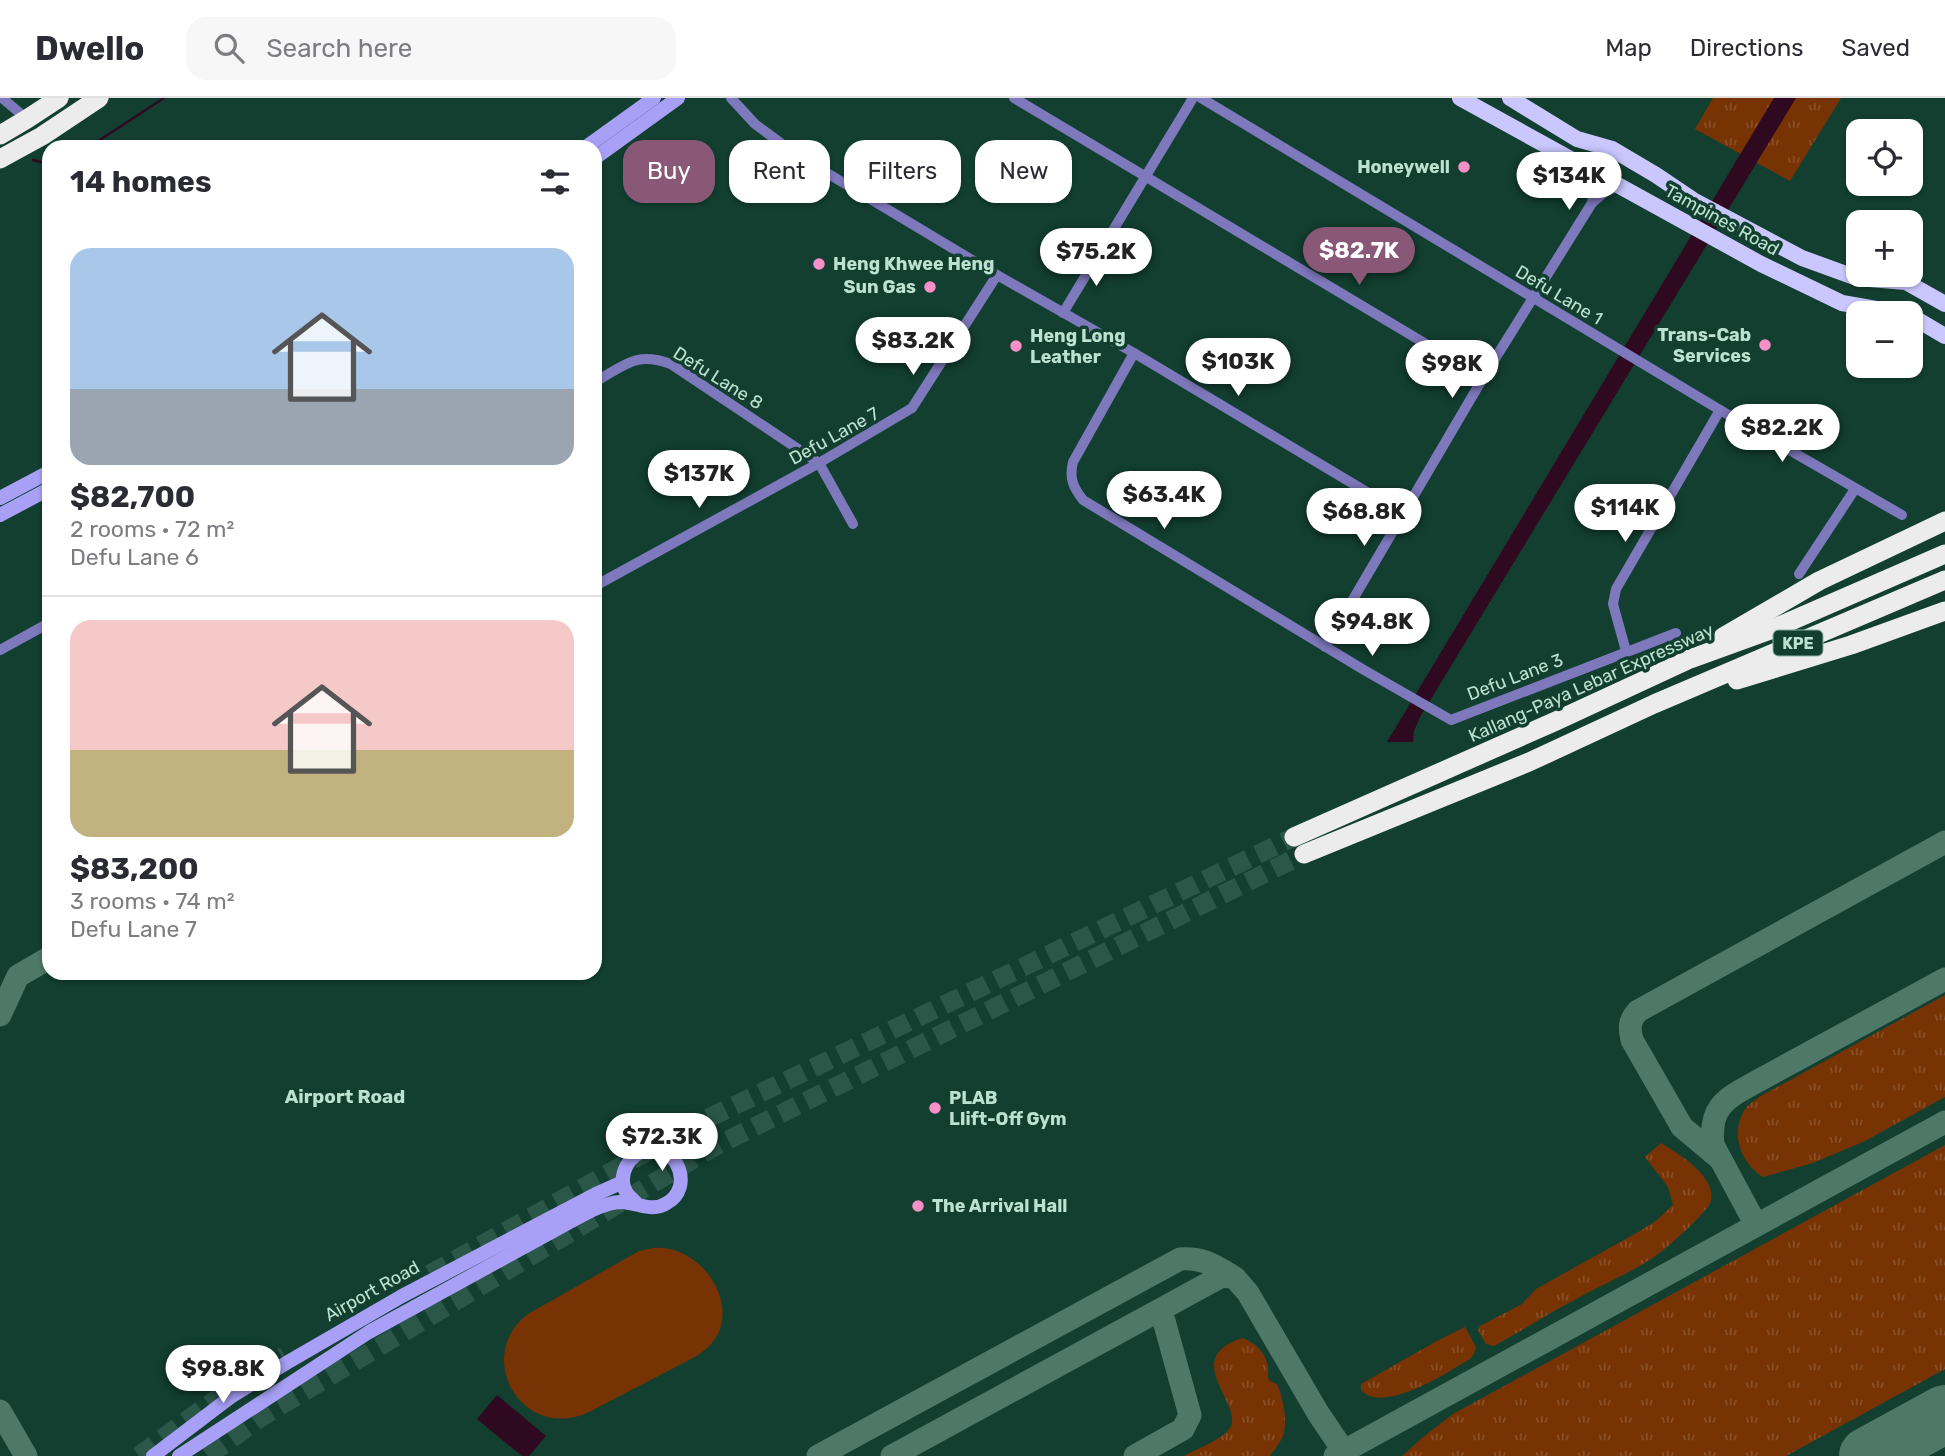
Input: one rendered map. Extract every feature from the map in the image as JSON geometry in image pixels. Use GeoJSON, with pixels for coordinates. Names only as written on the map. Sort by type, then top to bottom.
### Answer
{"type":"FeatureCollection","features":[{"type":"Feature","properties":{"kind":"highway"},"geometry":{"type":"LineString","coordinates":[[0,135],[59,98]]}},
{"type":"Feature","properties":{"kind":"highway"},"geometry":{"type":"LineString","coordinates":[[0,159],[42,136],[99,98]]}},
{"type":"Feature","properties":{"kind":"highway"},"geometry":{"type":"LineString","coordinates":[[1690,659],[1819,581],[1945,521]]}},
{"type":"Feature","properties":{"kind":"highway","name":"Kallang-Paya Lebar Expressway"},"geometry":{"type":"LineString","coordinates":[[1294,837],[1690,659],[1770,630],[1945,554]]}},
{"type":"Feature","properties":{"kind":"highway","name":"KPE"},"geometry":{"type":"LineString","coordinates":[[1304,855],[1529,762],[1627,716],[1945,580]]}},
{"type":"Feature","properties":{"kind":"highway"},"geometry":{"type":"LineString","coordinates":[[1678,694],[1747,678],[1945,611]]}},
{"type":"Feature","properties":{"kind":"main road"},"geometry":{"type":"LineString","coordinates":[[596,140],[654,98]]}},
{"type":"Feature","properties":{"kind":"main road"},"geometry":{"type":"LineString","coordinates":[[602,153],[678,98]]}},
{"type":"Feature","properties":{"kind":"main road","name":"Tampines Road"},"geometry":{"type":"LineString","coordinates":[[1460,98],[1761,264],[1846,304]]}},
{"type":"Feature","properties":{"kind":"main road","name":"Tampines Road"},"geometry":{"type":"LineString","coordinates":[[1510,98],[1577,139],[1612,149],[1693,200],[1802,258],[1857,278],[1906,282],[1945,304]]}},
{"type":"Feature","properties":{"kind":"main road"},"geometry":{"type":"LineString","coordinates":[[1905,301],[1911,292],[1920,290]]}},
{"type":"Feature","properties":{"kind":"main road"},"geometry":{"type":"LineString","coordinates":[[1923,323],[1945,336]]}},
{"type":"Feature","properties":{"kind":"main road"},"geometry":{"type":"LineString","coordinates":[[0,498],[42,475]]}},
{"type":"Feature","properties":{"kind":"main road"},"geometry":{"type":"LineString","coordinates":[[0,515],[42,493]]}},
{"type":"Feature","properties":{"kind":"main road","name":"Airport Road"},"geometry":{"type":"LineString","coordinates":[[153,1456],[232,1396],[354,1323],[596,1194],[624,1182],[626,1166],[637,1154],[659,1151],[676,1162],[681,1185],[677,1194],[664,1206],[655,1208],[619,1202],[599,1207],[369,1332],[179,1456]]}},
{"type":"Feature","properties":{"kind":"main road"},"geometry":{"type":"LineString","coordinates":[[624,1182],[627,1194],[637,1204]]}},
{"type":"Feature","properties":{"kind":"street"},"geometry":{"type":"LineString","coordinates":[[2,98],[27,119]]}},
{"type":"Feature","properties":{"kind":"street"},"geometry":{"type":"LineString","coordinates":[[731,98],[755,124],[797,155],[1402,513]]}},
{"type":"Feature","properties":{"kind":"street"},"geometry":{"type":"LineString","coordinates":[[1014,98],[1483,378]]}},
{"type":"Feature","properties":{"kind":"street"},"geometry":{"type":"LineString","coordinates":[[1063,313],[1193,98]]}},
{"type":"Feature","properties":{"kind":"street","name":"Defu Lane 1"},"geometry":{"type":"LineString","coordinates":[[1201,98],[1656,372],[1902,515]]}},
{"type":"Feature","properties":{"kind":"street"},"geometry":{"type":"LineString","coordinates":[[1592,169],[1592,203]]}},
{"type":"Feature","properties":{"kind":"street"},"geometry":{"type":"LineString","coordinates":[[1325,647],[1483,378],[1592,203],[1605,192],[1621,185]]}},
{"type":"Feature","properties":{"kind":"street","name":"Defu Lane 7"},"geometry":{"type":"LineString","coordinates":[[602,582],[819,463],[912,408],[997,275]]}},
{"type":"Feature","properties":{"kind":"street","name":"Defu Lane 3"},"geometry":{"type":"LineString","coordinates":[[1134,353],[1073,462],[1070,476],[1083,500],[1451,720],[1676,633]]}},
{"type":"Feature","properties":{"kind":"street","name":"Defu Lane 8"},"geometry":{"type":"LineString","coordinates":[[602,378],[636,359],[648,358],[671,363],[819,463]]}},
{"type":"Feature","properties":{"kind":"street"},"geometry":{"type":"LineString","coordinates":[[1626,651],[1613,604],[1616,589],[1720,410]]}},
{"type":"Feature","properties":{"kind":"street"},"geometry":{"type":"LineString","coordinates":[[819,463],[853,524]]}},
{"type":"Feature","properties":{"kind":"street"},"geometry":{"type":"LineString","coordinates":[[1799,574],[1855,489]]}},
{"type":"Feature","properties":{"kind":"street"},"geometry":{"type":"LineString","coordinates":[[0,650],[42,627]]}},
{"type":"Feature","properties":{"kind":"green space"},"geometry":{"type":"Polygon","coordinates":[[[1713,98],[1841,98],[1790,181],[1695,129],[1713,98]]]}},
{"type":"Feature","properties":{"kind":"green space"},"geometry":{"type":"Polygon","coordinates":[[[1945,995],[1945,1097],[1865,1141],[1813,1163],[1763,1177],[1755,1171],[1744,1156],[1738,1138],[1740,1120],[1750,1104],[1945,995]]]}},
{"type":"Feature","properties":{"kind":"green space"},"geometry":{"type":"Polygon","coordinates":[[[1661,1143],[1694,1166],[1708,1183],[1711,1201],[1703,1213],[1667,1247],[1645,1263],[1494,1346],[1486,1344],[1478,1330],[1480,1326],[1522,1304],[1536,1289],[1640,1231],[1673,1205],[1668,1187],[1645,1157],[1661,1143]]]}},
{"type":"Feature","properties":{"kind":"green space"},"geometry":{"type":"Polygon","coordinates":[[[1945,1145],[1945,1369],[1786,1456],[1402,1456],[1453,1414],[1945,1145]]]}},
{"type":"Feature","properties":{"kind":"green space"},"geometry":{"type":"Polygon","coordinates":[[[653,1248],[683,1253],[707,1273],[716,1287],[721,1301],[722,1317],[719,1332],[711,1343],[693,1358],[587,1413],[563,1419],[542,1415],[525,1405],[512,1390],[505,1371],[505,1351],[512,1331],[528,1314],[639,1251],[653,1248]]]}},
{"type":"Feature","properties":{"kind":"green space"},"geometry":{"type":"Polygon","coordinates":[[[1465,1327],[1476,1347],[1470,1359],[1432,1381],[1399,1395],[1384,1398],[1371,1396],[1361,1390],[1361,1384],[1465,1327]]]}},
{"type":"Feature","properties":{"kind":"green space"},"geometry":{"type":"Polygon","coordinates":[[[1243,1338],[1263,1354],[1268,1378],[1277,1384],[1285,1417],[1282,1439],[1270,1456],[1184,1456],[1216,1440],[1230,1428],[1232,1418],[1214,1369],[1216,1357],[1224,1347],[1243,1338]]]}},
{"type":"Feature","properties":{"kind":"shaded area"},"geometry":{"type":"Polygon","coordinates":[[[1774,98],[1796,98],[1420,717],[1413,742],[1387,742],[1774,98]]]}},
{"type":"Feature","properties":{"kind":"shaded area"},"geometry":{"type":"Polygon","coordinates":[[[497,1395],[546,1436],[529,1456],[522,1456],[477,1419],[497,1395]]]}},
{"type":"Feature","properties":{"kind":"waterway"},"geometry":{"type":"LineString","coordinates":[[100,140],[164,98]]}},
{"type":"Feature","properties":{"kind":"waterway"},"geometry":{"type":"LineString","coordinates":[[33,160],[42,162]]}},
{"type":"Feature","properties":{"kind":"taxiway"},"geometry":{"type":"LineString","coordinates":[[1719,1158],[1682,1127],[1632,1040],[1630,1024],[1635,1015],[1945,842]]}},
{"type":"Feature","properties":{"kind":"taxiway"},"geometry":{"type":"LineString","coordinates":[[0,1015],[18,976],[42,962]]}},
{"type":"Feature","properties":{"kind":"taxiway"},"geometry":{"type":"LineString","coordinates":[[1756,1225],[1713,1145],[1714,1122],[1721,1106],[1744,1089],[1945,979]]}},
{"type":"Feature","properties":{"kind":"taxiway"},"geometry":{"type":"LineString","coordinates":[[1335,1456],[1945,1122]]}},
{"type":"Feature","properties":{"kind":"taxiway"},"geometry":{"type":"LineString","coordinates":[[818,1456],[1180,1259],[1203,1261],[1235,1278]]}},
{"type":"Feature","properties":{"kind":"taxiway"},"geometry":{"type":"LineString","coordinates":[[892,1456],[1222,1276],[1235,1278],[1248,1293],[1318,1413],[1347,1456]]}},
{"type":"Feature","properties":{"kind":"taxiway"},"geometry":{"type":"LineString","coordinates":[[1135,1456],[1183,1429],[1190,1415],[1161,1310]]}},
{"type":"Feature","properties":{"kind":"taxiway"},"geometry":{"type":"LineString","coordinates":[[0,1411],[26,1456]]}},
{"type":"Feature","properties":{"kind":"runway"},"geometry":{"type":"LineString","coordinates":[[1868,1456],[1945,1414]]}},
{"type":"Feature","properties":{"kind":"tunnel"},"geometry":{"type":"LineString","coordinates":[[430,1274],[696,1124],[1294,837]]}},
{"type":"Feature","properties":{"kind":"tunnel"},"geometry":{"type":"LineString","coordinates":[[208,1456],[260,1418],[712,1148],[1304,854]]}},
{"type":"Feature","properties":{"kind":"tunnel"},"geometry":{"type":"LineString","coordinates":[[139,1456],[235,1385],[285,1356]]}},
{"type":"Feature","properties":{"kind":"place","name":"Honeywell"},"geometry":{"type":"Point","coordinates":[1464,167]}},
{"type":"Feature","properties":{"kind":"place","name":"Heng Khwee Heng"},"geometry":{"type":"Point","coordinates":[819,264]}},
{"type":"Feature","properties":{"kind":"place","name":"Sun Gas"},"geometry":{"type":"Point","coordinates":[930,287]}},
{"type":"Feature","properties":{"kind":"place","name":"Trans-Cab Services"},"geometry":{"type":"Point","coordinates":[1765,345]}},
{"type":"Feature","properties":{"kind":"place","name":"Heng Long Leather"},"geometry":{"type":"Point","coordinates":[1016,346]}},
{"type":"Feature","properties":{"kind":"place","name":"PLAB LIift-Off Gym"},"geometry":{"type":"Point","coordinates":[935,1108]}},
{"type":"Feature","properties":{"kind":"place","name":"The Arrival Hall"},"geometry":{"type":"Point","coordinates":[918,1206]}},
{"type":"Feature","properties":{"kind":"district","name":"Airport Road"},"geometry":{"type":"Point","coordinates":[345,1096]}}]}
